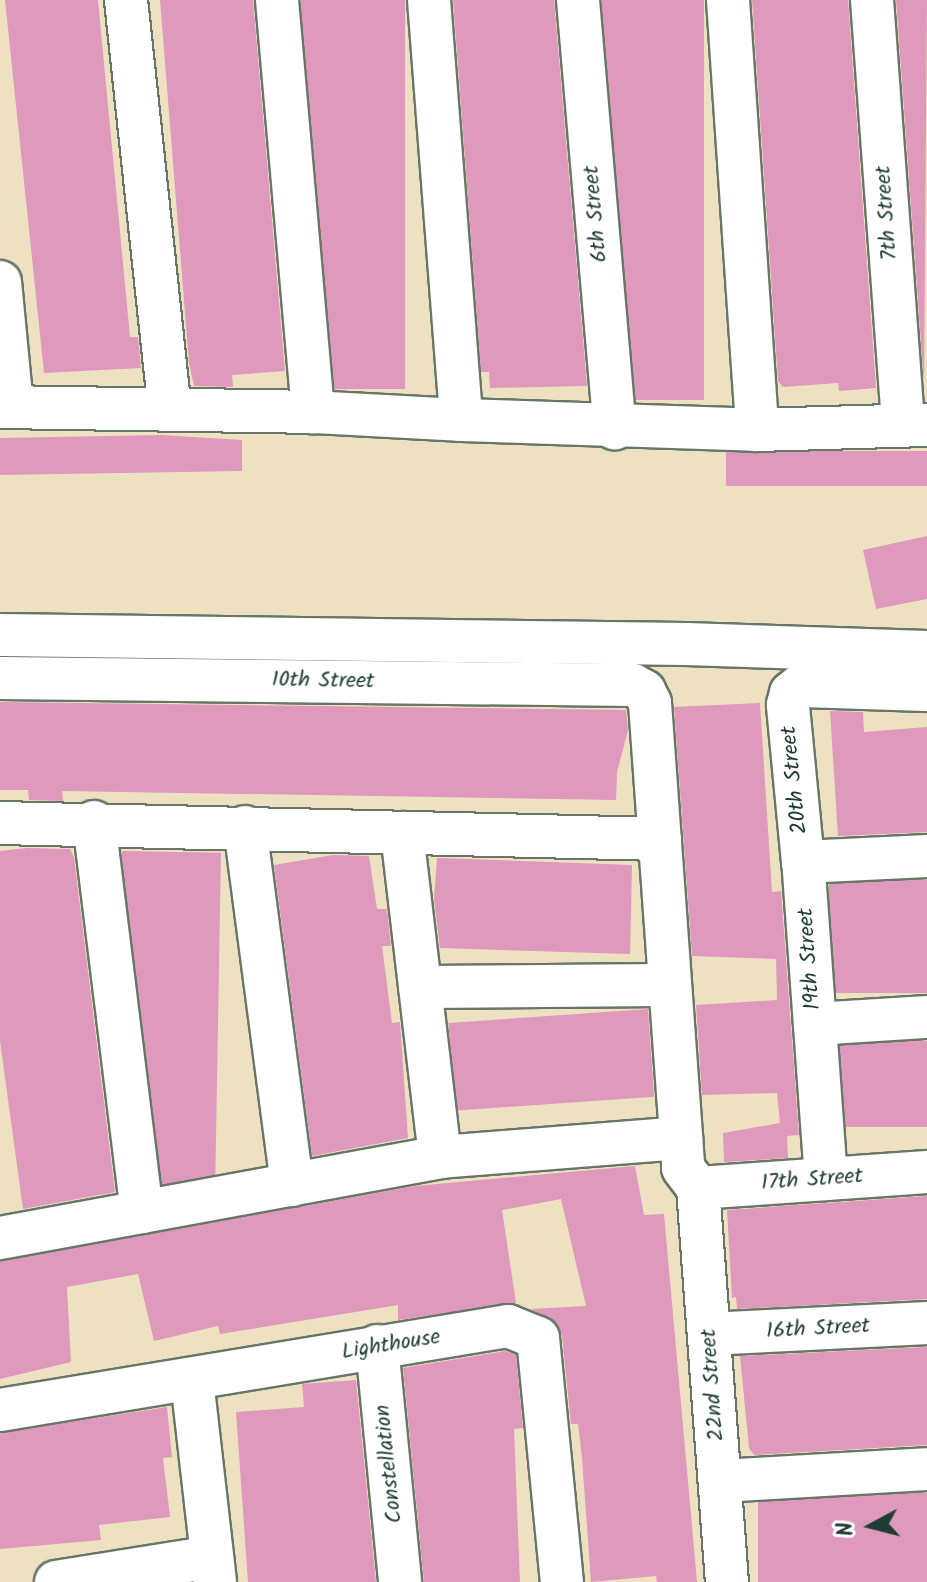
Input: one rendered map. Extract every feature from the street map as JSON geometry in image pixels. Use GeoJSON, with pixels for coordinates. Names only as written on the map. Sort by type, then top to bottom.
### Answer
{"type":"FeatureCollection","features":[{"type":"Feature","properties":{"kind":"street"},"geometry":{"type":"LineString","coordinates":[[126,0],[170,409]]}},
{"type":"Feature","properties":{"kind":"street"},"geometry":{"type":"LineString","coordinates":[[277,0],[313,412]]}},
{"type":"Feature","properties":{"kind":"street"},"geometry":{"type":"LineString","coordinates":[[429,0],[461,420]]}},
{"type":"Feature","properties":{"kind":"street","name":"6th Street"},"geometry":{"type":"LineString","coordinates":[[578,0],[615,428]]}},
{"type":"Feature","properties":{"kind":"street"},"geometry":{"type":"LineString","coordinates":[[728,0],[757,430]]}},
{"type":"Feature","properties":{"kind":"street","name":"7th Street"},"geometry":{"type":"LineString","coordinates":[[872,0],[915,425]]}},
{"type":"Feature","properties":{"kind":"street"},"geometry":{"type":"LineString","coordinates":[[0,282],[6,407],[313,412],[615,428],[757,430],[915,425]]}},
{"type":"Feature","properties":{"kind":"street"},"geometry":{"type":"LineString","coordinates":[[0,635],[686,644],[927,652]]}},
{"type":"Feature","properties":{"kind":"street","name":"10th Street"},"geometry":{"type":"LineString","coordinates":[[0,678],[633,685],[644,691],[650,703],[660,839]]}},
{"type":"Feature","properties":{"kind":"street","name":"20th Street"},"geometry":{"type":"LineString","coordinates":[[803,862],[788,705],[791,693],[800,686],[927,690]]}},
{"type":"Feature","properties":{"kind":"street"},"geometry":{"type":"LineString","coordinates":[[94,822],[142,1212]]}},
{"type":"Feature","properties":{"kind":"street"},"geometry":{"type":"LineString","coordinates":[[0,823],[94,822],[660,839],[683,1168],[698,1188]]}},
{"type":"Feature","properties":{"kind":"street"},"geometry":{"type":"LineString","coordinates":[[245,827],[292,1185]]}},
{"type":"Feature","properties":{"kind":"street"},"geometry":{"type":"LineString","coordinates":[[402,833],[440,1157]]}},
{"type":"Feature","properties":{"kind":"street"},"geometry":{"type":"LineString","coordinates":[[803,862],[927,856]]}},
{"type":"Feature","properties":{"kind":"street","name":"19th Street"},"geometry":{"type":"LineString","coordinates":[[803,862],[826,1179]]}},
{"type":"Feature","properties":{"kind":"street"},"geometry":{"type":"LineString","coordinates":[[420,987],[670,985]]}},
{"type":"Feature","properties":{"kind":"street"},"geometry":{"type":"LineString","coordinates":[[815,1024],[927,1017]]}},
{"type":"Feature","properties":{"kind":"street"},"geometry":{"type":"LineString","coordinates":[[0,1238],[440,1157],[681,1138]]}},
{"type":"Feature","properties":{"kind":"street","name":"17th Street"},"geometry":{"type":"LineString","coordinates":[[698,1188],[927,1172]]}},
{"type":"Feature","properties":{"kind":"street","name":"22nd Street"},"geometry":{"type":"LineString","coordinates":[[698,1188],[727,1582]]}},
{"type":"Feature","properties":{"kind":"street","name":"16th Street"},"geometry":{"type":"LineString","coordinates":[[709,1334],[927,1323]]}},
{"type":"Feature","properties":{"kind":"street","name":"Lighthouse"},"geometry":{"type":"LineString","coordinates":[[0,1410],[508,1326],[538,1338],[562,1582]]}},
{"type":"Feature","properties":{"kind":"street","name":"Constellation"},"geometry":{"type":"LineString","coordinates":[[377,1346],[400,1582]]}},
{"type":"Feature","properties":{"kind":"street"},"geometry":{"type":"LineString","coordinates":[[56,1582],[213,1570],[192,1380]]}},
{"type":"Feature","properties":{"kind":"street"},"geometry":{"type":"LineString","coordinates":[[720,1481],[927,1469]]}},
{"type":"Feature","properties":{"kind":"building"},"geometry":{"type":"Polygon","coordinates":[[[5,0],[98,0],[130,337],[138,337],[141,368],[44,373],[5,0]]]}},
{"type":"Feature","properties":{"kind":"building"},"geometry":{"type":"Polygon","coordinates":[[[160,0],[253,0],[285,371],[232,375],[233,387],[194,386],[189,363],[160,0]]]}},
{"type":"Feature","properties":{"kind":"building"},"geometry":{"type":"Polygon","coordinates":[[[301,0],[405,0],[405,389],[301,389],[301,0]]]}},
{"type":"Feature","properties":{"kind":"building"},"geometry":{"type":"Polygon","coordinates":[[[453,0],[554,0],[587,386],[490,388],[489,372],[481,372],[453,0]]]}},
{"type":"Feature","properties":{"kind":"building"},"geometry":{"type":"Polygon","coordinates":[[[602,0],[704,0],[704,400],[602,400],[602,0]]]}},
{"type":"Feature","properties":{"kind":"building"},"geometry":{"type":"Polygon","coordinates":[[[752,0],[848,0],[876,388],[839,391],[838,383],[783,387],[778,381],[752,0]]]}},
{"type":"Feature","properties":{"kind":"building"},"geometry":{"type":"Polygon","coordinates":[[[896,0],[927,0],[924,384],[896,0]]]}},
{"type":"Feature","properties":{"kind":"building"},"geometry":{"type":"Polygon","coordinates":[[[161,435],[242,440],[242,471],[0,475],[0,438],[161,435]]]}},
{"type":"Feature","properties":{"kind":"building"},"geometry":{"type":"Polygon","coordinates":[[[726,451],[927,451],[927,486],[726,486],[726,451]]]}},
{"type":"Feature","properties":{"kind":"building"},"geometry":{"type":"Polygon","coordinates":[[[927,536],[927,599],[876,609],[863,550],[927,536]]]}},
{"type":"Feature","properties":{"kind":"building"},"geometry":{"type":"Polygon","coordinates":[[[0,702],[626,710],[628,730],[617,772],[616,800],[62,791],[63,801],[29,800],[28,790],[0,790],[0,702]]]}},
{"type":"Feature","properties":{"kind":"building"},"geometry":{"type":"Polygon","coordinates":[[[760,703],[772,892],[781,891],[799,1135],[787,1136],[788,1158],[724,1162],[723,1133],[780,1123],[777,1093],[702,1095],[696,1005],[777,1000],[776,959],[692,956],[674,707],[760,703]]]}},
{"type":"Feature","properties":{"kind":"building"},"geometry":{"type":"Polygon","coordinates":[[[830,711],[863,712],[864,732],[927,727],[927,832],[838,836],[830,711]]]}},
{"type":"Feature","properties":{"kind":"building"},"geometry":{"type":"Polygon","coordinates":[[[70,849],[74,857],[115,1192],[23,1209],[0,1041],[0,851],[70,849]]]}},
{"type":"Feature","properties":{"kind":"building"},"geometry":{"type":"Polygon","coordinates":[[[122,851],[221,853],[215,1189],[116,1187],[122,851]]]}},
{"type":"Feature","properties":{"kind":"building"},"geometry":{"type":"Polygon","coordinates":[[[333,855],[369,856],[377,909],[387,909],[391,946],[382,946],[392,1023],[400,1022],[408,1138],[312,1156],[274,865],[333,855]]]}},
{"type":"Feature","properties":{"kind":"building"},"geometry":{"type":"Polygon","coordinates":[[[437,858],[632,865],[630,954],[440,948],[434,900],[437,858]]]}},
{"type":"Feature","properties":{"kind":"building"},"geometry":{"type":"Polygon","coordinates":[[[829,880],[927,880],[927,993],[829,993],[829,880]]]}},
{"type":"Feature","properties":{"kind":"building"},"geometry":{"type":"Polygon","coordinates":[[[648,1009],[654,1097],[455,1111],[448,1023],[648,1009]]]}},
{"type":"Feature","properties":{"kind":"building"},"geometry":{"type":"Polygon","coordinates":[[[840,1041],[927,1041],[927,1127],[840,1127],[840,1041]]]}},
{"type":"Feature","properties":{"kind":"building"},"geometry":{"type":"Polygon","coordinates":[[[635,1166],[644,1215],[664,1214],[697,1582],[657,1582],[656,1576],[591,1582],[578,1424],[571,1424],[562,1336],[557,1323],[531,1309],[586,1306],[561,1199],[502,1210],[516,1303],[398,1320],[398,1305],[220,1334],[218,1326],[154,1341],[138,1274],[67,1287],[71,1362],[0,1379],[0,1261],[415,1186],[635,1166]]]}},
{"type":"Feature","properties":{"kind":"building"},"geometry":{"type":"Polygon","coordinates":[[[927,1196],[927,1299],[737,1309],[736,1297],[732,1298],[727,1210],[927,1196]]]}},
{"type":"Feature","properties":{"kind":"building"},"geometry":{"type":"Polygon","coordinates":[[[927,1347],[927,1445],[754,1455],[749,1448],[740,1356],[927,1347]]]}},
{"type":"Feature","properties":{"kind":"building"},"geometry":{"type":"Polygon","coordinates":[[[505,1351],[516,1355],[523,1428],[514,1429],[520,1582],[424,1582],[403,1368],[505,1351]]]}},
{"type":"Feature","properties":{"kind":"building"},"geometry":{"type":"Polygon","coordinates":[[[356,1380],[376,1582],[248,1582],[236,1412],[304,1407],[302,1384],[356,1380]]]}},
{"type":"Feature","properties":{"kind":"building"},"geometry":{"type":"Polygon","coordinates":[[[167,1407],[172,1457],[163,1458],[170,1517],[99,1525],[101,1540],[0,1549],[0,1433],[167,1407]]]}},
{"type":"Feature","properties":{"kind":"building"},"geometry":{"type":"Polygon","coordinates":[[[758,1493],[927,1493],[927,1582],[758,1582],[758,1493]]]}}]}
